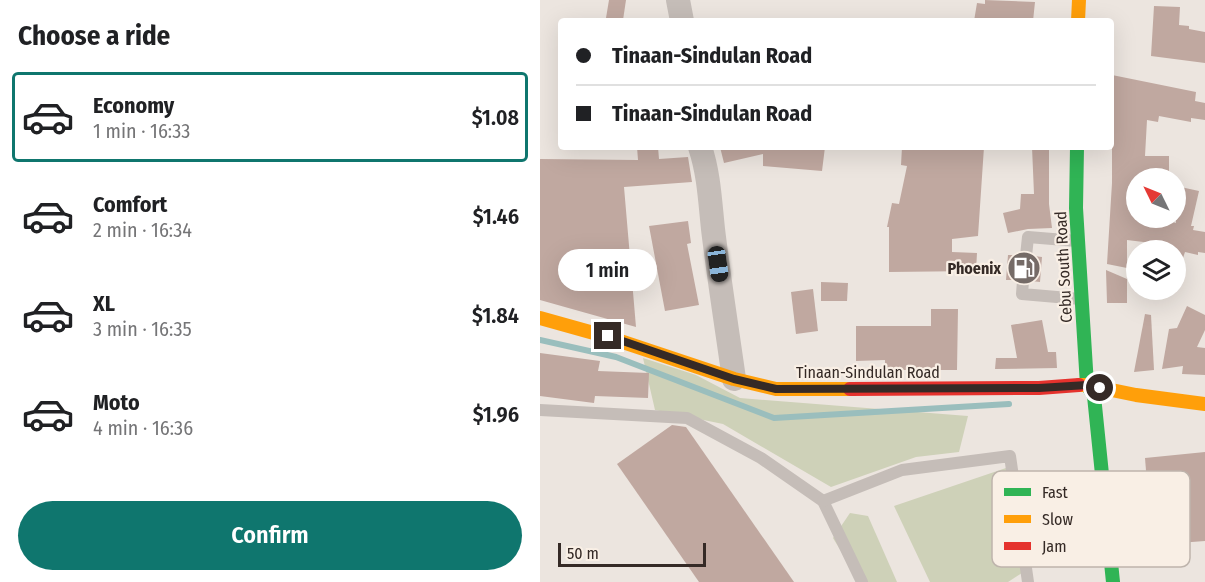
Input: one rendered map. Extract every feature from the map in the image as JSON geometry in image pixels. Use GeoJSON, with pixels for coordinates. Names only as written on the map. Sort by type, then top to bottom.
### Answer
{"type":"FeatureCollection","features":[{"type":"Feature","properties":{"kind":"main road"},"geometry":{"type":"LineString","coordinates":[[1078,18],[1079,0]]}},
{"type":"Feature","properties":{"kind":"main road","name":"Cebu South Road"},"geometry":{"type":"LineString","coordinates":[[1077,150],[1078,241],[1082,299],[1090,391],[1096,419],[1101,471]]}},
{"type":"Feature","properties":{"kind":"main road","name":"Tinaan-Sindulan Road"},"geometry":{"type":"LineString","coordinates":[[540,318],[608,336],[734,379],[776,389],[1039,388],[1136,395],[1205,404]]}},
{"type":"Feature","properties":{"kind":"main road"},"geometry":{"type":"LineString","coordinates":[[1078,397],[1090,391]]}},
{"type":"Feature","properties":{"kind":"main road","name":"Cebu South Road"},"geometry":{"type":"LineString","coordinates":[[1111,567],[1113,582]]}},
{"type":"Feature","properties":{"kind":"street"},"geometry":{"type":"LineString","coordinates":[[678,0],[681,18]]}},
{"type":"Feature","properties":{"kind":"street"},"geometry":{"type":"LineString","coordinates":[[701,150],[706,163],[712,201],[713,228],[734,379]]}},
{"type":"Feature","properties":{"kind":"lane"},"geometry":{"type":"LineString","coordinates":[[1026,256],[1028,237],[1078,241]]}},
{"type":"Feature","properties":{"kind":"lane"},"geometry":{"type":"LineString","coordinates":[[1023,281],[1022,294],[1082,299]]}},
{"type":"Feature","properties":{"kind":"lane"},"geometry":{"type":"LineString","coordinates":[[540,410],[687,418],[761,458],[822,501],[862,582]]}},
{"type":"Feature","properties":{"kind":"lane"},"geometry":{"type":"LineString","coordinates":[[822,501],[902,470],[1010,456],[1012,471]]}},
{"type":"Feature","properties":{"kind":"lane"},"geometry":{"type":"LineString","coordinates":[[1026,567],[1028,582]]}},
{"type":"Feature","properties":{"kind":"green space"},"geometry":{"type":"Polygon","coordinates":[[[643,358],[696,375],[740,398],[968,416],[959,452],[916,457],[831,487],[723,424],[655,410],[643,358]]]}},
{"type":"Feature","properties":{"kind":"green space"},"geometry":{"type":"Polygon","coordinates":[[[992,473],[992,567],[1021,567],[1022,573],[1008,582],[930,582],[894,506],[992,473]]]}},
{"type":"Feature","properties":{"kind":"green space"},"geometry":{"type":"Polygon","coordinates":[[[850,513],[868,516],[897,582],[860,582],[833,538],[850,513]]]}},
{"type":"Feature","properties":{"kind":"building"},"geometry":{"type":"Polygon","coordinates":[[[609,0],[626,0],[623,18],[606,18],[609,0]]]}},
{"type":"Feature","properties":{"kind":"building"},"geometry":{"type":"Polygon","coordinates":[[[985,0],[1035,2],[1033,18],[974,18],[977,3],[985,4],[985,0]]]}},
{"type":"Feature","properties":{"kind":"building"},"geometry":{"type":"Polygon","coordinates":[[[1154,6],[1180,7],[1179,25],[1205,32],[1205,63],[1151,56],[1154,6]]]}},
{"type":"Feature","properties":{"kind":"building"},"geometry":{"type":"Polygon","coordinates":[[[1114,75],[1196,92],[1195,101],[1205,103],[1205,120],[1191,118],[1191,122],[1159,116],[1158,122],[1147,120],[1145,156],[1169,156],[1169,168],[1126,168],[1126,228],[1186,228],[1186,188],[1199,191],[1191,226],[1194,226],[1193,230],[1205,232],[1205,253],[1198,252],[1198,255],[1186,252],[1186,240],[1126,240],[1126,268],[1107,264],[1112,150],[1114,150],[1114,75]]]}},
{"type":"Feature","properties":{"kind":"building"},"geometry":{"type":"Polygon","coordinates":[[[637,150],[658,150],[659,159],[688,157],[692,182],[624,187],[636,327],[540,300],[540,159],[638,160],[637,150]]]}},
{"type":"Feature","properties":{"kind":"building"},"geometry":{"type":"Polygon","coordinates":[[[721,150],[825,150],[822,171],[763,166],[763,154],[724,163],[721,150]]]}},
{"type":"Feature","properties":{"kind":"building"},"geometry":{"type":"Polygon","coordinates":[[[902,150],[984,150],[978,236],[952,239],[952,252],[977,253],[976,271],[889,272],[889,227],[887,227],[892,203],[899,204],[907,166],[901,165],[902,150]]]}},
{"type":"Feature","properties":{"kind":"building"},"geometry":{"type":"Polygon","coordinates":[[[1032,150],[1049,150],[1049,204],[1052,228],[1008,233],[1003,213],[1020,209],[1021,194],[1034,194],[1032,150]]]}},
{"type":"Feature","properties":{"kind":"building"},"geometry":{"type":"Polygon","coordinates":[[[688,221],[691,243],[687,244],[699,305],[665,311],[649,226],[688,221]]]}},
{"type":"Feature","properties":{"kind":"building","name":"Phoenix"},"geometry":{"type":"Polygon","coordinates":[[[1008,255],[1018,255],[1021,262],[1026,264],[1032,261],[1034,256],[1042,257],[1040,282],[1031,281],[1028,275],[1023,273],[1015,280],[1006,280],[1008,255]]]}},
{"type":"Feature","properties":{"kind":"building"},"geometry":{"type":"Polygon","coordinates":[[[1106,270],[1126,279],[1127,300],[1127,303],[1107,303],[1106,270]]]}},
{"type":"Feature","properties":{"kind":"building"},"geometry":{"type":"Polygon","coordinates":[[[821,282],[848,283],[847,301],[821,301],[821,282]]]}},
{"type":"Feature","properties":{"kind":"building"},"geometry":{"type":"Polygon","coordinates":[[[813,289],[818,331],[796,334],[791,292],[813,289]]]}},
{"type":"Feature","properties":{"kind":"building"},"geometry":{"type":"Polygon","coordinates":[[[1187,306],[1205,315],[1205,330],[1197,347],[1205,348],[1205,375],[1182,374],[1183,366],[1162,369],[1169,329],[1177,328],[1187,306]]]}},
{"type":"Feature","properties":{"kind":"building"},"geometry":{"type":"Polygon","coordinates":[[[931,309],[958,309],[957,370],[885,370],[885,360],[856,361],[856,326],[931,326],[931,309]]]}},
{"type":"Feature","properties":{"kind":"building"},"geometry":{"type":"Polygon","coordinates":[[[1145,314],[1151,315],[1154,370],[1134,372],[1145,314]]]}},
{"type":"Feature","properties":{"kind":"building"},"geometry":{"type":"Polygon","coordinates":[[[1042,320],[1048,352],[1056,352],[1057,368],[995,369],[996,358],[1017,358],[1011,325],[1042,320]]]}},
{"type":"Feature","properties":{"kind":"building"},"geometry":{"type":"Polygon","coordinates":[[[540,353],[600,361],[598,371],[649,373],[648,398],[595,396],[594,403],[540,396],[540,353]]]}},
{"type":"Feature","properties":{"kind":"building"},"geometry":{"type":"Polygon","coordinates":[[[672,425],[686,427],[794,582],[699,582],[617,464],[672,425]]]}},
{"type":"Feature","properties":{"kind":"building"},"geometry":{"type":"Polygon","coordinates":[[[1205,452],[1205,541],[1190,542],[1190,471],[1146,471],[1145,458],[1205,452]]]}},
{"type":"Feature","properties":{"kind":"waterway"},"geometry":{"type":"LineString","coordinates":[[540,340],[616,357],[774,418],[1009,404]]}},
{"type":"Feature","properties":{"kind":"traffic: fast"},"geometry":{"type":"LineString","coordinates":[[1077,150],[1076,208],[1087,385],[1094,396],[1102,471]]}},
{"type":"Feature","properties":{"kind":"traffic: fast"},"geometry":{"type":"LineString","coordinates":[[1111,567],[1113,582]]}},
{"type":"Feature","properties":{"kind":"traffic: slow"},"geometry":{"type":"LineString","coordinates":[[1078,18],[1079,0]]}},
{"type":"Feature","properties":{"kind":"traffic: slow"},"geometry":{"type":"LineString","coordinates":[[540,318],[608,337],[734,379],[776,389],[850,389]]}},
{"type":"Feature","properties":{"kind":"traffic: slow"},"geometry":{"type":"LineString","coordinates":[[1079,385],[1205,404]]}},
{"type":"Feature","properties":{"kind":"traffic: jam"},"geometry":{"type":"LineString","coordinates":[[850,389],[1039,388],[1079,385]]}},
{"type":"Feature","properties":{"kind":"place","name":"Phoenix"},"geometry":{"type":"Point","coordinates":[1024,268]}},
{"type":"Feature","properties":{"kind":"route"},"geometry":{"type":"LineString","coordinates":[[608,336],[734,379],[776,389],[1039,388],[1087,385],[1100,388]]}}]}
